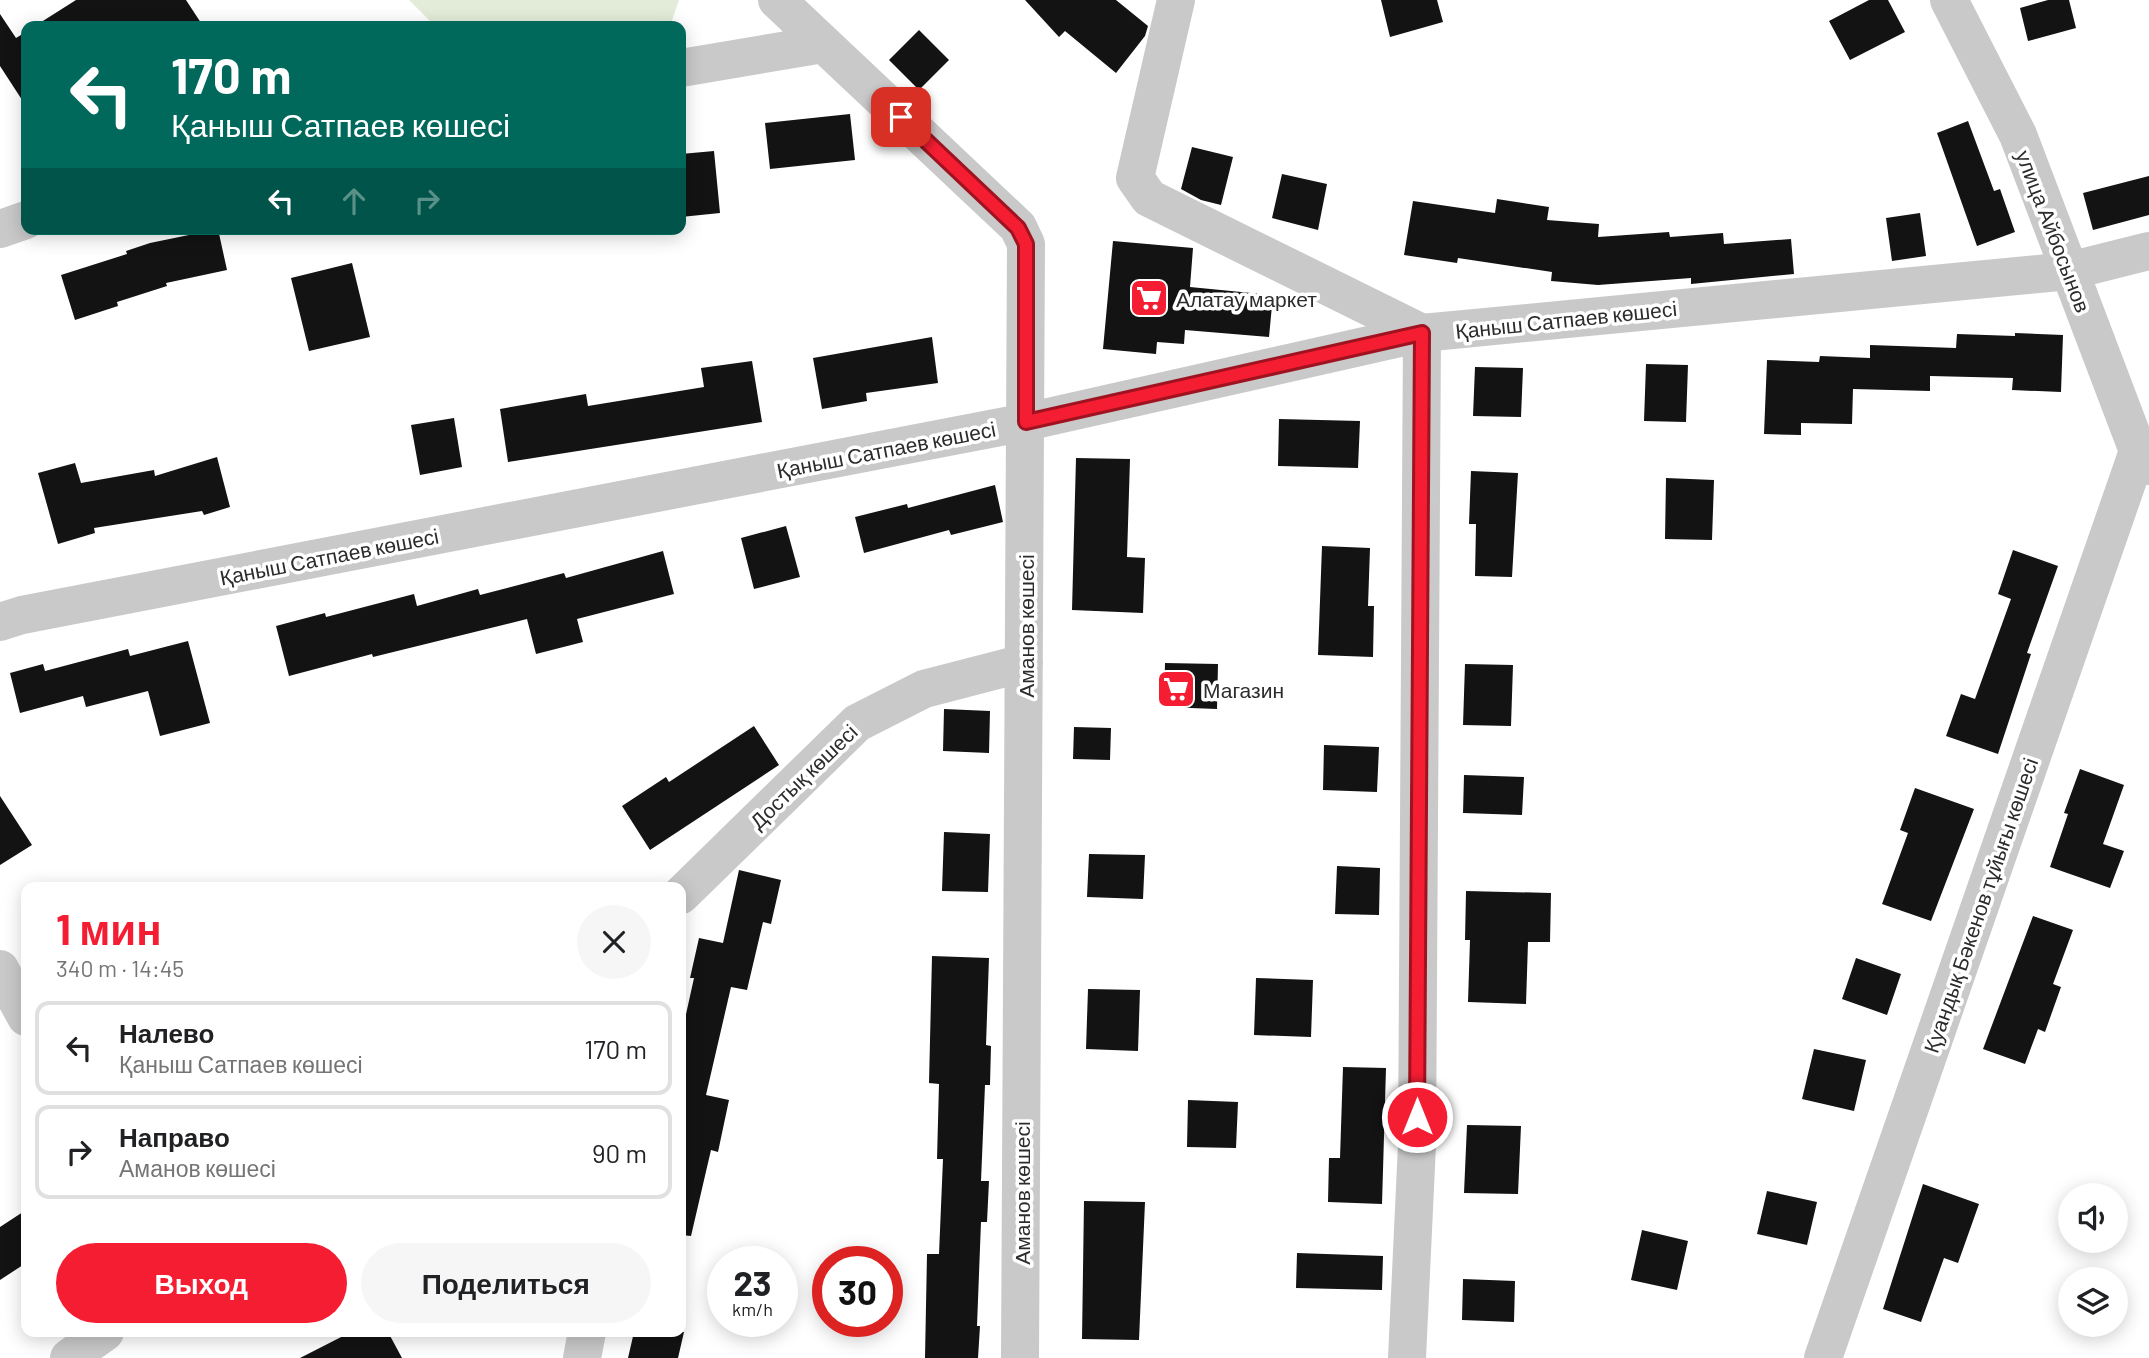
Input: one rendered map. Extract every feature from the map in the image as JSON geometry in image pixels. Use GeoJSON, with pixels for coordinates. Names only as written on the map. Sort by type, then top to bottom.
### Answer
{"type":"FeatureCollection","features":[{"type":"Feature","properties":{"kind":"street","name":"Аманов көшесі"},"geometry":{"type":"LineString","coordinates":[[777,0],[1018,228],[1026,244],[1020,1358]]}},
{"type":"Feature","properties":{"kind":"street"},"geometry":{"type":"LineString","coordinates":[[1176,0],[1135,178],[1149,198],[1422,333],[1417,1145],[1407,1358]]}},
{"type":"Feature","properties":{"kind":"street","name":"улица Айбосынов"},"geometry":{"type":"LineString","coordinates":[[1949,0],[2018,135],[2143,458]]}},
{"type":"Feature","properties":{"kind":"street"},"geometry":{"type":"LineString","coordinates":[[686,67],[823,44]]}},
{"type":"Feature","properties":{"kind":"street"},"geometry":{"type":"LineString","coordinates":[[0,229],[21,222]]}},
{"type":"Feature","properties":{"kind":"street","name":"Қаныш Сатпаев көшесі"},"geometry":{"type":"LineString","coordinates":[[0,622],[23,615],[1026,422],[1422,333],[2069,271],[2149,251]]}},
{"type":"Feature","properties":{"kind":"street","name":"Қуандық Бәкенов тұйығы көшесі"},"geometry":{"type":"LineString","coordinates":[[1823,1358],[2143,458]]}},
{"type":"Feature","properties":{"kind":"street","name":"Достық көшесі"},"geometry":{"type":"LineString","coordinates":[[686,890],[857,723],[924,689],[1024,663]]}},
{"type":"Feature","properties":{"kind":"street"},"geometry":{"type":"LineString","coordinates":[[0,969],[21,1008]]}},
{"type":"Feature","properties":{"kind":"street"},"geometry":{"type":"LineString","coordinates":[[69,1358],[98,1337]]}},
{"type":"Feature","properties":{"kind":"street"},"geometry":{"type":"LineString","coordinates":[[582,1358],[586,1337]]}},
{"type":"Feature","properties":{"kind":"green space"},"geometry":{"type":"Polygon","coordinates":[[[409,0],[679,0],[672,21],[430,21],[409,0]]]}},
{"type":"Feature","properties":{"kind":"building"},"geometry":{"type":"Polygon","coordinates":[[[76,0],[186,0],[200,21],[43,21],[76,0]]]}},
{"type":"Feature","properties":{"kind":"building"},"geometry":{"type":"Polygon","coordinates":[[[1025,0],[1116,0],[1148,26],[1145,36],[1116,73],[1065,31],[1059,37],[1025,0]]]}},
{"type":"Feature","properties":{"kind":"building"},"geometry":{"type":"Polygon","coordinates":[[[1381,0],[1437,0],[1443,22],[1390,37],[1381,0]]]}},
{"type":"Feature","properties":{"kind":"building"},"geometry":{"type":"Polygon","coordinates":[[[1869,0],[1888,0],[1905,32],[1850,60],[1829,21],[1869,0]]]}},
{"type":"Feature","properties":{"kind":"building"},"geometry":{"type":"Polygon","coordinates":[[[2048,0],[2069,0],[2076,28],[2028,41],[2020,8],[2048,0]]]}},
{"type":"Feature","properties":{"kind":"building"},"geometry":{"type":"Polygon","coordinates":[[[0,14],[16,38],[21,35],[21,98],[0,66],[0,14]]]}},
{"type":"Feature","properties":{"kind":"building"},"geometry":{"type":"Polygon","coordinates":[[[919,30],[949,60],[919,90],[889,60],[919,30]]]}},
{"type":"Feature","properties":{"kind":"building"},"geometry":{"type":"Polygon","coordinates":[[[850,114],[855,160],[770,169],[765,123],[850,114]]]}},
{"type":"Feature","properties":{"kind":"building"},"geometry":{"type":"Polygon","coordinates":[[[1968,121],[1994,191],[2000,189],[2015,232],[1977,246],[1937,133],[1968,121]]]}},
{"type":"Feature","properties":{"kind":"building"},"geometry":{"type":"Polygon","coordinates":[[[1192,147],[1233,157],[1221,205],[1201,200],[1181,189],[1192,147]]]}},
{"type":"Feature","properties":{"kind":"building"},"geometry":{"type":"Polygon","coordinates":[[[714,151],[720,213],[686,216],[686,154],[714,151]]]}},
{"type":"Feature","properties":{"kind":"building"},"geometry":{"type":"Polygon","coordinates":[[[1282,174],[1327,184],[1318,230],[1272,218],[1282,174]]]}},
{"type":"Feature","properties":{"kind":"building"},"geometry":{"type":"Polygon","coordinates":[[[2149,176],[2149,215],[2093,230],[2083,193],[2149,176]]]}},
{"type":"Feature","properties":{"kind":"building"},"geometry":{"type":"Polygon","coordinates":[[[1497,199],[1549,207],[1547,220],[1599,224],[1598,237],[1669,232],[1670,237],[1723,233],[1724,244],[1791,239],[1794,274],[1691,284],[1691,278],[1598,285],[1551,281],[1552,272],[1458,258],[1457,263],[1404,255],[1413,201],[1495,213],[1497,199]]]}},
{"type":"Feature","properties":{"kind":"building"},"geometry":{"type":"Polygon","coordinates":[[[1920,213],[1926,256],[1892,261],[1886,218],[1920,213]]]}},
{"type":"Feature","properties":{"kind":"building"},"geometry":{"type":"Polygon","coordinates":[[[189,235],[219,235],[227,270],[166,283],[167,286],[117,302],[118,306],[75,320],[61,275],[127,254],[126,251],[189,235]]]}},
{"type":"Feature","properties":{"kind":"building"},"geometry":{"type":"Polygon","coordinates":[[[1113,241],[1193,248],[1190,287],[1273,295],[1269,337],[1185,330],[1184,344],[1157,342],[1156,354],[1103,349],[1113,241]]]}},
{"type":"Feature","properties":{"kind":"building"},"geometry":{"type":"Polygon","coordinates":[[[352,263],[370,337],[309,351],[291,278],[352,263]]]}},
{"type":"Feature","properties":{"kind":"building"},"geometry":{"type":"Polygon","coordinates":[[[2015,333],[2063,335],[2061,392],[2012,390],[2013,378],[1930,376],[1930,391],[1853,389],[1852,424],[1801,423],[1801,435],[1764,434],[1767,360],[1819,362],[1820,356],[1870,358],[1870,345],[1956,348],[1957,334],[2015,336],[2015,333]]]}},
{"type":"Feature","properties":{"kind":"building"},"geometry":{"type":"Polygon","coordinates":[[[932,337],[938,383],[866,393],[867,401],[822,409],[813,358],[932,337]]]}},
{"type":"Feature","properties":{"kind":"building"},"geometry":{"type":"Polygon","coordinates":[[[752,361],[762,422],[508,462],[500,409],[586,394],[588,406],[704,387],[701,368],[752,361]]]}},
{"type":"Feature","properties":{"kind":"building"},"geometry":{"type":"Polygon","coordinates":[[[1646,364],[1688,365],[1686,422],[1644,421],[1646,364]]]}},
{"type":"Feature","properties":{"kind":"building"},"geometry":{"type":"Polygon","coordinates":[[[1475,367],[1523,368],[1521,417],[1473,416],[1475,367]]]}},
{"type":"Feature","properties":{"kind":"building"},"geometry":{"type":"Polygon","coordinates":[[[454,418],[462,467],[420,475],[411,425],[454,418]]]}},
{"type":"Feature","properties":{"kind":"building"},"geometry":{"type":"Polygon","coordinates":[[[1279,419],[1360,421],[1358,468],[1278,466],[1279,419]]]}},
{"type":"Feature","properties":{"kind":"building"},"geometry":{"type":"Polygon","coordinates":[[[217,457],[230,507],[204,515],[202,511],[94,528],[95,533],[58,544],[38,473],[75,463],[81,483],[154,470],[155,476],[217,457]]]}},
{"type":"Feature","properties":{"kind":"building"},"geometry":{"type":"Polygon","coordinates":[[[1076,458],[1130,459],[1127,557],[1145,558],[1143,613],[1072,610],[1076,458]]]}},
{"type":"Feature","properties":{"kind":"building"},"geometry":{"type":"Polygon","coordinates":[[[1471,471],[1518,473],[1512,577],[1475,576],[1476,524],[1469,524],[1471,471]]]}},
{"type":"Feature","properties":{"kind":"building"},"geometry":{"type":"Polygon","coordinates":[[[1666,478],[1714,480],[1712,540],[1665,539],[1666,478]]]}},
{"type":"Feature","properties":{"kind":"building"},"geometry":{"type":"Polygon","coordinates":[[[995,485],[1003,522],[951,535],[949,530],[864,553],[855,517],[907,504],[908,508],[995,485]]]}},
{"type":"Feature","properties":{"kind":"building"},"geometry":{"type":"Polygon","coordinates":[[[786,526],[800,577],[754,589],[741,538],[786,526]]]}},
{"type":"Feature","properties":{"kind":"building"},"geometry":{"type":"Polygon","coordinates":[[[1322,546],[1370,548],[1368,606],[1374,606],[1373,657],[1318,655],[1322,546]]]}},
{"type":"Feature","properties":{"kind":"building"},"geometry":{"type":"Polygon","coordinates":[[[2013,550],[2058,566],[2027,653],[2031,654],[1998,754],[1946,736],[1961,694],[1975,699],[2011,599],[1998,594],[2013,550]]]}},
{"type":"Feature","properties":{"kind":"building"},"geometry":{"type":"Polygon","coordinates":[[[663,551],[674,594],[577,619],[583,642],[536,654],[527,619],[289,676],[276,626],[325,613],[326,617],[414,594],[417,606],[478,589],[480,595],[564,573],[566,578],[663,551]]]}},
{"type":"Feature","properties":{"kind":"building"},"geometry":{"type":"Polygon","coordinates":[[[188,641],[210,723],[160,736],[148,691],[86,707],[83,696],[20,713],[10,673],[43,664],[45,671],[128,649],[130,656],[188,641]]]}},
{"type":"Feature","properties":{"kind":"building"},"geometry":{"type":"Polygon","coordinates":[[[1165,663],[1218,664],[1217,709],[1164,707],[1165,663]]]}},
{"type":"Feature","properties":{"kind":"building"},"geometry":{"type":"Polygon","coordinates":[[[1465,664],[1513,665],[1511,726],[1463,725],[1465,664]]]}},
{"type":"Feature","properties":{"kind":"building"},"geometry":{"type":"Polygon","coordinates":[[[944,709],[990,711],[989,753],[943,751],[944,709]]]}},
{"type":"Feature","properties":{"kind":"building"},"geometry":{"type":"Polygon","coordinates":[[[754,726],[779,765],[650,850],[622,806],[666,777],[669,782],[754,726]]]}},
{"type":"Feature","properties":{"kind":"building"},"geometry":{"type":"Polygon","coordinates":[[[1074,727],[1111,728],[1110,760],[1073,759],[1074,727]]]}},
{"type":"Feature","properties":{"kind":"building"},"geometry":{"type":"Polygon","coordinates":[[[1324,745],[1379,747],[1377,792],[1323,790],[1324,745]]]}},
{"type":"Feature","properties":{"kind":"building"},"geometry":{"type":"Polygon","coordinates":[[[2080,769],[2124,785],[2103,844],[2124,851],[2110,888],[2050,867],[2068,814],[2064,813],[2080,769]]]}},
{"type":"Feature","properties":{"kind":"building"},"geometry":{"type":"Polygon","coordinates":[[[1464,775],[1524,777],[1522,815],[1463,813],[1464,775]]]}},
{"type":"Feature","properties":{"kind":"building"},"geometry":{"type":"Polygon","coordinates":[[[1915,788],[1974,809],[1931,921],[1882,904],[1908,833],[1900,830],[1915,788]]]}},
{"type":"Feature","properties":{"kind":"building"},"geometry":{"type":"Polygon","coordinates":[[[0,796],[32,845],[0,865],[0,796]]]}},
{"type":"Feature","properties":{"kind":"building"},"geometry":{"type":"Polygon","coordinates":[[[944,832],[990,834],[988,892],[942,891],[944,832]]]}},
{"type":"Feature","properties":{"kind":"building"},"geometry":{"type":"Polygon","coordinates":[[[1089,854],[1145,855],[1143,899],[1087,897],[1089,854]]]}},
{"type":"Feature","properties":{"kind":"building"},"geometry":{"type":"Polygon","coordinates":[[[1337,866],[1380,868],[1379,915],[1335,914],[1337,866]]]}},
{"type":"Feature","properties":{"kind":"building"},"geometry":{"type":"Polygon","coordinates":[[[739,870],[781,880],[771,924],[763,922],[747,990],[731,987],[706,1095],[729,1100],[718,1152],[711,1150],[691,1236],[686,1236],[686,1014],[694,978],[690,978],[699,938],[723,943],[739,870]]]}},
{"type":"Feature","properties":{"kind":"building"},"geometry":{"type":"Polygon","coordinates":[[[1466,891],[1551,893],[1550,942],[1528,942],[1526,1004],[1468,1002],[1470,940],[1465,940],[1466,891]]]}},
{"type":"Feature","properties":{"kind":"building"},"geometry":{"type":"Polygon","coordinates":[[[2033,916],[2073,930],[2053,984],[2061,987],[2045,1032],[2038,1029],[2025,1064],[1983,1049],[2033,916]]]}},
{"type":"Feature","properties":{"kind":"building"},"geometry":{"type":"Polygon","coordinates":[[[932,956],[989,958],[986,1045],[991,1046],[990,1085],[985,1085],[981,1181],[989,1181],[987,1222],[981,1222],[978,1358],[925,1358],[927,1254],[939,1254],[943,1159],[937,1159],[939,1084],[929,1083],[932,956]]]}},
{"type":"Feature","properties":{"kind":"building"},"geometry":{"type":"Polygon","coordinates":[[[1856,958],[1901,974],[1887,1015],[1842,999],[1856,958]]]}},
{"type":"Feature","properties":{"kind":"building"},"geometry":{"type":"Polygon","coordinates":[[[1256,978],[1313,980],[1311,1037],[1254,1035],[1256,978]]]}},
{"type":"Feature","properties":{"kind":"building"},"geometry":{"type":"Polygon","coordinates":[[[1088,989],[1140,990],[1138,1051],[1086,1049],[1088,989]]]}},
{"type":"Feature","properties":{"kind":"building"},"geometry":{"type":"Polygon","coordinates":[[[1814,1049],[1866,1060],[1854,1111],[1802,1099],[1814,1049]]]}},
{"type":"Feature","properties":{"kind":"building"},"geometry":{"type":"Polygon","coordinates":[[[1343,1067],[1386,1068],[1382,1204],[1328,1202],[1329,1158],[1340,1158],[1343,1067]]]}},
{"type":"Feature","properties":{"kind":"building"},"geometry":{"type":"Polygon","coordinates":[[[1188,1100],[1238,1102],[1236,1148],[1187,1147],[1188,1100]]]}},
{"type":"Feature","properties":{"kind":"building"},"geometry":{"type":"Polygon","coordinates":[[[1467,1125],[1521,1126],[1518,1194],[1464,1193],[1467,1125]]]}},
{"type":"Feature","properties":{"kind":"building"},"geometry":{"type":"Polygon","coordinates":[[[1923,1184],[1979,1204],[1958,1263],[1944,1258],[1921,1322],[1883,1309],[1923,1184]]]}},
{"type":"Feature","properties":{"kind":"building"},"geometry":{"type":"Polygon","coordinates":[[[1767,1191],[1817,1202],[1807,1245],[1757,1234],[1767,1191]]]}},
{"type":"Feature","properties":{"kind":"building"},"geometry":{"type":"Polygon","coordinates":[[[1084,1201],[1145,1202],[1139,1340],[1082,1339],[1084,1201]]]}},
{"type":"Feature","properties":{"kind":"building"},"geometry":{"type":"Polygon","coordinates":[[[21,1213],[21,1266],[0,1280],[0,1227],[21,1213]]]}},
{"type":"Feature","properties":{"kind":"building"},"geometry":{"type":"Polygon","coordinates":[[[1642,1230],[1688,1241],[1677,1290],[1631,1280],[1642,1230]]]}},
{"type":"Feature","properties":{"kind":"building"},"geometry":{"type":"Polygon","coordinates":[[[1297,1253],[1383,1256],[1382,1290],[1296,1288],[1297,1253]]]}},
{"type":"Feature","properties":{"kind":"building"},"geometry":{"type":"Polygon","coordinates":[[[1463,1279],[1515,1281],[1514,1322],[1462,1320],[1463,1279]]]}},
{"type":"Feature","properties":{"kind":"building"},"geometry":{"type":"Polygon","coordinates":[[[341,1337],[391,1337],[402,1358],[300,1358],[341,1337]]]}},
{"type":"Feature","properties":{"kind":"building"},"geometry":{"type":"Polygon","coordinates":[[[633,1337],[683,1337],[678,1358],[628,1358],[633,1337]]]}},
{"type":"Feature","properties":{"kind":"place","name":"Алатау маркет"},"geometry":{"type":"Point","coordinates":[1149,298]}},
{"type":"Feature","properties":{"kind":"place","name":"Магазин"},"geometry":{"type":"Point","coordinates":[1176,689]}},
{"type":"Feature","properties":{"kind":"route"},"geometry":{"type":"LineString","coordinates":[[901,117],[1018,228],[1026,244],[1026,422],[1422,333],[1417,1117]]}}]}
